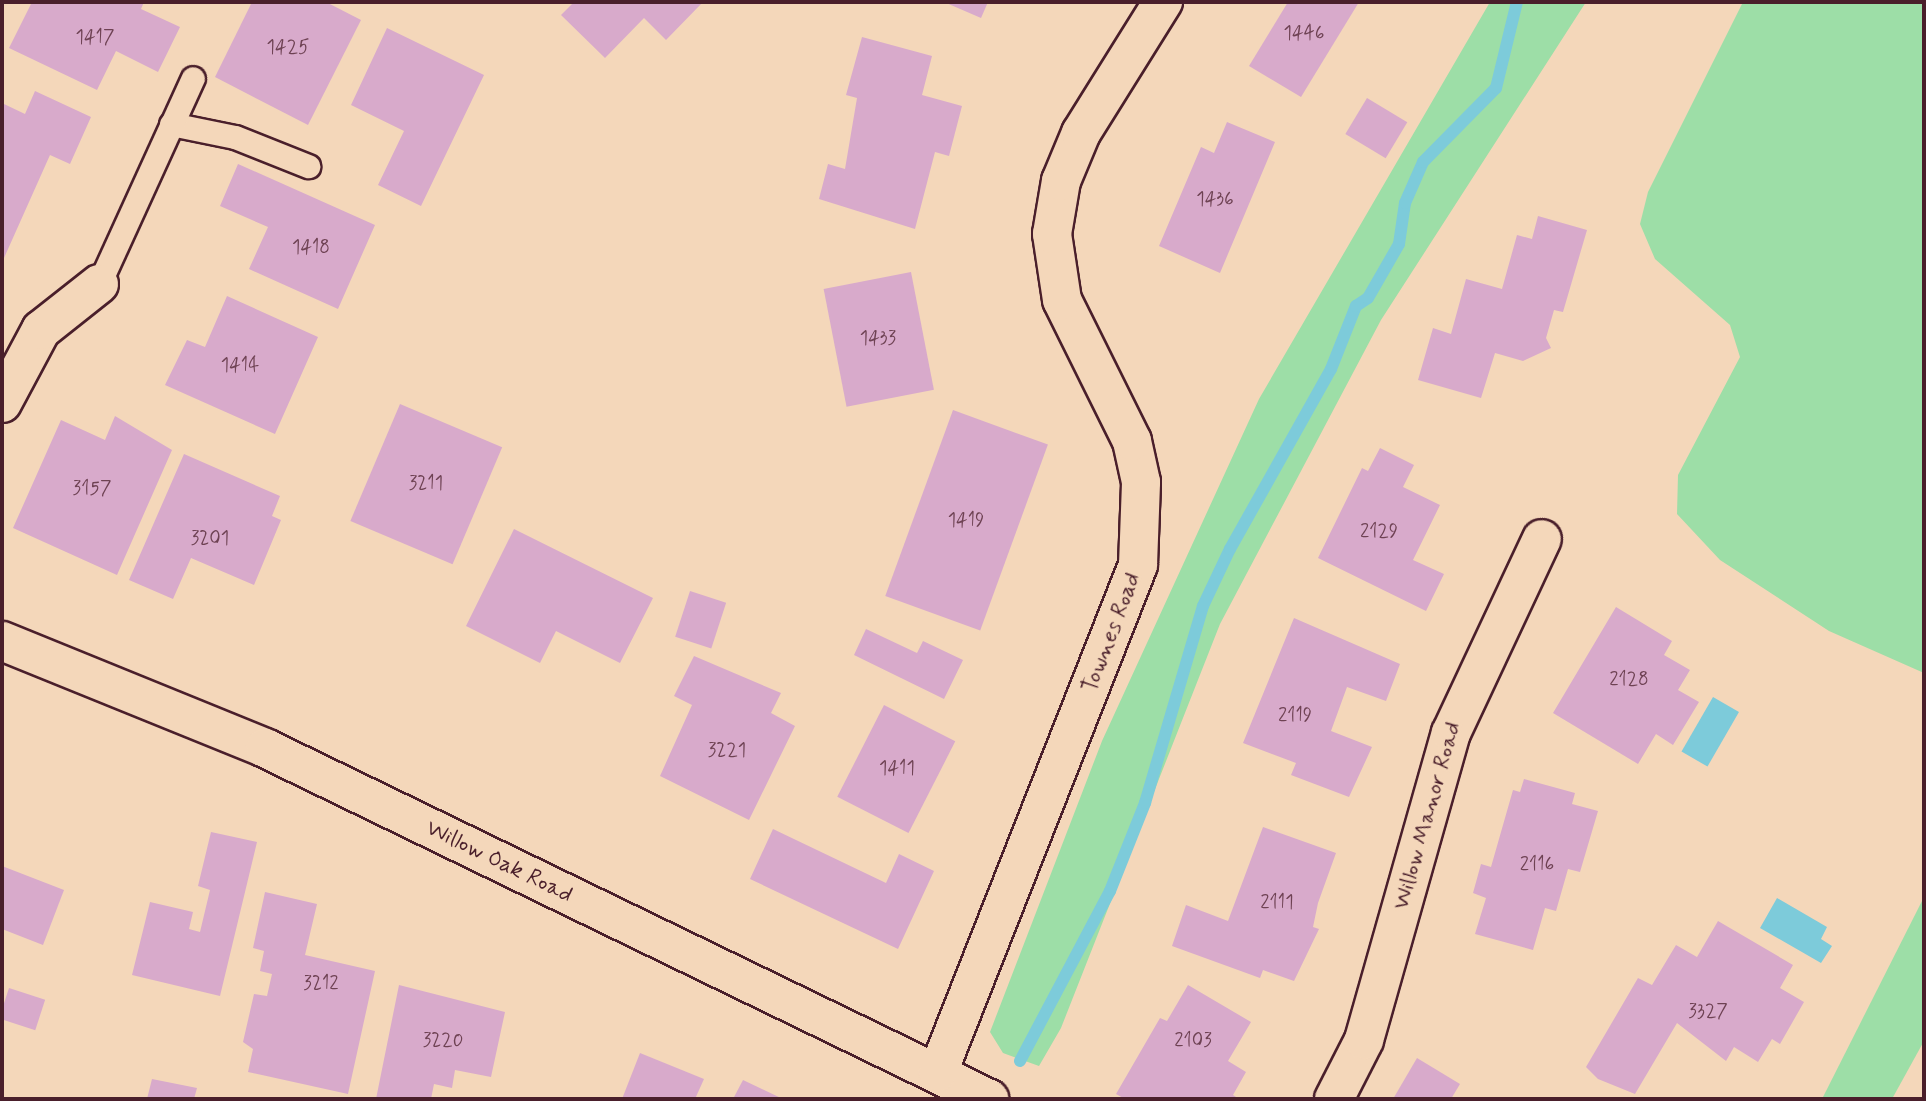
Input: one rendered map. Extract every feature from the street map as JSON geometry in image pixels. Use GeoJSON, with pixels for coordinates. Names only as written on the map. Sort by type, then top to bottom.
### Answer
{"type":"FeatureCollection","features":[{"type":"Feature","properties":{"kind":"street","name":"Townes Road"},"geometry":{"type":"LineString","coordinates":[[938,1072],[1138,565],[1141,482],[1132,442],[1062,300],[1052,234],[1061,181],[1081,133],[1163,2]]}},
{"type":"Feature","properties":{"kind":"street"},"geometry":{"type":"LineString","coordinates":[[2,403],[41,330],[99,284]]}},
{"type":"Feature","properties":{"kind":"street","name":"Willow Manor Road"},"geometry":{"type":"LineString","coordinates":[[1334,1099],[1364,1040],[1451,733],[1542,539]]}},
{"type":"Feature","properties":{"kind":"street","name":"Willow Oak Road"},"geometry":{"type":"LineString","coordinates":[[2,641],[265,748],[989,1099]]}},
{"type":"Feature","properties":{"kind":"lane"},"geometry":{"type":"LineString","coordinates":[[99,284],[193,78]]}},
{"type":"Feature","properties":{"kind":"lane"},"geometry":{"type":"LineString","coordinates":[[171,124],[235,136],[308,166]]}},
{"type":"Feature","properties":{"kind":"green space"},"geometry":{"type":"Polygon","coordinates":[[[1490,2],[1586,2],[1381,320],[1220,624],[1061,1028],[1039,1066],[1003,1053],[990,1032],[1102,741],[1259,399],[1490,2]]]}},
{"type":"Feature","properties":{"kind":"green space"},"geometry":{"type":"Polygon","coordinates":[[[1743,2],[1924,2],[1924,673],[1829,631],[1720,560],[1677,514],[1678,475],[1740,357],[1730,325],[1655,259],[1640,224],[1648,192],[1743,2]]]}},
{"type":"Feature","properties":{"kind":"green space"},"geometry":{"type":"Polygon","coordinates":[[[1924,897],[1924,1041],[1892,1099],[1822,1099],[1924,897]]]}},
{"type":"Feature","properties":{"kind":"water"},"geometry":{"type":"Polygon","coordinates":[[[1713,697],[1739,712],[1707,767],[1682,752],[1713,697]]]}},
{"type":"Feature","properties":{"kind":"water"},"geometry":{"type":"Polygon","coordinates":[[[1777,898],[1827,927],[1821,939],[1832,946],[1821,963],[1760,928],[1777,898]]]}},
{"type":"Feature","properties":{"kind":"building"},"geometry":{"type":"Polygon","coordinates":[[[32,2],[144,2],[141,9],[180,27],[158,72],[116,51],[97,90],[9,48],[32,2]]]}},
{"type":"Feature","properties":{"kind":"building"},"geometry":{"type":"Polygon","coordinates":[[[252,2],[326,2],[361,20],[308,125],[215,77],[252,2]]]}},
{"type":"Feature","properties":{"kind":"building"},"geometry":{"type":"Polygon","coordinates":[[[574,2],[703,2],[666,40],[644,18],[605,58],[561,15],[574,2]]]}},
{"type":"Feature","properties":{"kind":"building"},"geometry":{"type":"Polygon","coordinates":[[[944,2],[988,2],[981,18],[944,2]]]}},
{"type":"Feature","properties":{"kind":"building"},"geometry":{"type":"Polygon","coordinates":[[[1288,2],[1359,2],[1301,97],[1249,66],[1288,2]]]}},
{"type":"Feature","properties":{"kind":"building"},"geometry":{"type":"Polygon","coordinates":[[[387,28],[484,75],[421,206],[378,185],[404,131],[351,105],[387,28]]]}},
{"type":"Feature","properties":{"kind":"building"},"geometry":{"type":"Polygon","coordinates":[[[862,37],[932,56],[922,95],[962,106],[949,156],[935,152],[915,229],[819,199],[828,164],[845,169],[857,98],[846,95],[862,37]]]}},
{"type":"Feature","properties":{"kind":"building"},"geometry":{"type":"Polygon","coordinates":[[[35,91],[91,117],[70,164],[50,155],[4,258],[2,110],[4,104],[25,114],[35,91]]]}},
{"type":"Feature","properties":{"kind":"building"},"geometry":{"type":"Polygon","coordinates":[[[1367,98],[1407,122],[1386,158],[1345,134],[1367,98]]]}},
{"type":"Feature","properties":{"kind":"building"},"geometry":{"type":"Polygon","coordinates":[[[1227,122],[1275,142],[1220,273],[1159,246],[1201,147],[1214,153],[1227,122]]]}},
{"type":"Feature","properties":{"kind":"building"},"geometry":{"type":"Polygon","coordinates":[[[238,164],[375,225],[338,309],[249,269],[268,227],[220,206],[238,164]]]}},
{"type":"Feature","properties":{"kind":"building"},"geometry":{"type":"Polygon","coordinates":[[[1538,216],[1587,230],[1563,312],[1554,310],[1546,338],[1551,348],[1523,361],[1495,353],[1481,398],[1418,380],[1433,328],[1451,334],[1466,279],[1502,289],[1517,235],[1532,239],[1538,216]]]}},
{"type":"Feature","properties":{"kind":"building"},"geometry":{"type":"Polygon","coordinates":[[[911,272],[934,390],[847,407],[824,289],[911,272]]]}},
{"type":"Feature","properties":{"kind":"building"},"geometry":{"type":"Polygon","coordinates":[[[227,296],[318,337],[275,434],[165,385],[187,340],[205,347],[227,296]]]}},
{"type":"Feature","properties":{"kind":"building"},"geometry":{"type":"Polygon","coordinates":[[[400,404],[502,447],[453,564],[350,521],[400,404]]]}},
{"type":"Feature","properties":{"kind":"building"},"geometry":{"type":"Polygon","coordinates":[[[953,410],[1048,445],[980,631],[885,596],[953,410]]]}},
{"type":"Feature","properties":{"kind":"building"},"geometry":{"type":"Polygon","coordinates":[[[115,416],[172,450],[117,575],[13,528],[61,420],[105,440],[115,416]]]}},
{"type":"Feature","properties":{"kind":"building"},"geometry":{"type":"Polygon","coordinates":[[[1380,448],[1414,465],[1403,487],[1440,505],[1413,560],[1444,574],[1426,611],[1318,558],[1362,468],[1368,471],[1380,448]]]}},
{"type":"Feature","properties":{"kind":"building"},"geometry":{"type":"Polygon","coordinates":[[[184,454],[280,496],[272,516],[281,520],[254,585],[191,558],[173,599],[129,580],[184,454]]]}},
{"type":"Feature","properties":{"kind":"building"},"geometry":{"type":"Polygon","coordinates":[[[514,529],[653,598],[620,663],[556,631],[540,663],[466,626],[514,529]]]}},
{"type":"Feature","properties":{"kind":"building"},"geometry":{"type":"Polygon","coordinates":[[[690,591],[726,603],[711,648],[675,637],[690,591]]]}},
{"type":"Feature","properties":{"kind":"building"},"geometry":{"type":"Polygon","coordinates":[[[1616,607],[1672,641],[1664,655],[1690,670],[1678,690],[1699,702],[1673,745],[1656,734],[1638,764],[1553,713],[1616,607]]]}},
{"type":"Feature","properties":{"kind":"building"},"geometry":{"type":"Polygon","coordinates":[[[1294,618],[1400,664],[1386,701],[1347,687],[1331,731],[1372,747],[1349,797],[1291,775],[1296,763],[1243,743],[1294,618]]]}},
{"type":"Feature","properties":{"kind":"building"},"geometry":{"type":"Polygon","coordinates":[[[866,629],[917,653],[923,641],[963,660],[944,699],[854,655],[866,629]]]}},
{"type":"Feature","properties":{"kind":"building"},"geometry":{"type":"Polygon","coordinates":[[[694,656],[781,693],[771,713],[795,726],[749,820],[660,776],[692,705],[674,696],[694,656]]]}},
{"type":"Feature","properties":{"kind":"building"},"geometry":{"type":"Polygon","coordinates":[[[884,705],[955,741],[909,833],[837,797],[884,705]]]}},
{"type":"Feature","properties":{"kind":"building"},"geometry":{"type":"Polygon","coordinates":[[[1524,779],[1575,793],[1572,804],[1598,811],[1580,872],[1568,869],[1556,911],[1545,908],[1533,950],[1475,934],[1486,898],[1473,893],[1481,864],[1491,867],[1513,790],[1520,792],[1524,779]]]}},
{"type":"Feature","properties":{"kind":"building"},"geometry":{"type":"Polygon","coordinates":[[[1263,827],[1336,853],[1318,903],[1313,927],[1319,929],[1294,981],[1263,970],[1260,978],[1172,946],[1186,905],[1228,921],[1263,827]]]}},
{"type":"Feature","properties":{"kind":"building"},"geometry":{"type":"Polygon","coordinates":[[[773,829],[886,883],[899,854],[934,871],[898,949],[750,879],[773,829]]]}},
{"type":"Feature","properties":{"kind":"building"},"geometry":{"type":"Polygon","coordinates":[[[211,832],[257,842],[220,996],[132,975],[150,902],[193,912],[189,929],[200,932],[210,890],[198,886],[211,832]]]}},
{"type":"Feature","properties":{"kind":"building"},"geometry":{"type":"Polygon","coordinates":[[[2,866],[64,890],[43,945],[2,929],[2,866]]]}},
{"type":"Feature","properties":{"kind":"building"},"geometry":{"type":"Polygon","coordinates":[[[265,892],[317,904],[305,955],[375,971],[348,1094],[248,1072],[253,1049],[243,1042],[254,994],[267,996],[272,974],[260,971],[264,951],[253,948],[265,892]]]}},
{"type":"Feature","properties":{"kind":"building"},"geometry":{"type":"Polygon","coordinates":[[[1718,921],[1793,965],[1780,988],[1804,1002],[1780,1044],[1772,1039],[1758,1062],[1734,1047],[1726,1061],[1677,1023],[1635,1094],[1598,1079],[1586,1067],[1638,978],[1652,985],[1676,945],[1697,957],[1718,921]]]}},
{"type":"Feature","properties":{"kind":"building"},"geometry":{"type":"Polygon","coordinates":[[[399,985],[505,1012],[491,1077],[455,1070],[452,1088],[434,1084],[431,1099],[376,1099],[399,985]]]}},
{"type":"Feature","properties":{"kind":"building"},"geometry":{"type":"Polygon","coordinates":[[[1188,985],[1251,1022],[1228,1061],[1246,1072],[1233,1095],[1239,1099],[1125,1099],[1116,1094],[1160,1018],[1167,1021],[1188,985]]]}},
{"type":"Feature","properties":{"kind":"building"},"geometry":{"type":"Polygon","coordinates":[[[9,988],[45,1000],[35,1030],[2,1019],[2,1010],[9,988]]]}},
{"type":"Feature","properties":{"kind":"building"},"geometry":{"type":"Polygon","coordinates":[[[640,1053],[704,1079],[695,1099],[622,1099],[640,1053]]]}},
{"type":"Feature","properties":{"kind":"building"},"geometry":{"type":"Polygon","coordinates":[[[1417,1058],[1460,1084],[1451,1099],[1393,1099],[1417,1058]]]}},
{"type":"Feature","properties":{"kind":"building"},"geometry":{"type":"Polygon","coordinates":[[[152,1079],[197,1088],[194,1099],[147,1099],[152,1079]]]}},
{"type":"Feature","properties":{"kind":"building"},"geometry":{"type":"Polygon","coordinates":[[[743,1080],[783,1099],[733,1099],[743,1080]]]}},
{"type":"Feature","properties":{"kind":"waterway"},"geometry":{"type":"LineString","coordinates":[[1020,1061],[1110,891],[1145,803],[1203,606],[1230,549],[1331,369],[1356,306],[1368,298],[1399,244],[1405,203],[1423,162],[1496,88],[1517,2]]}}]}
